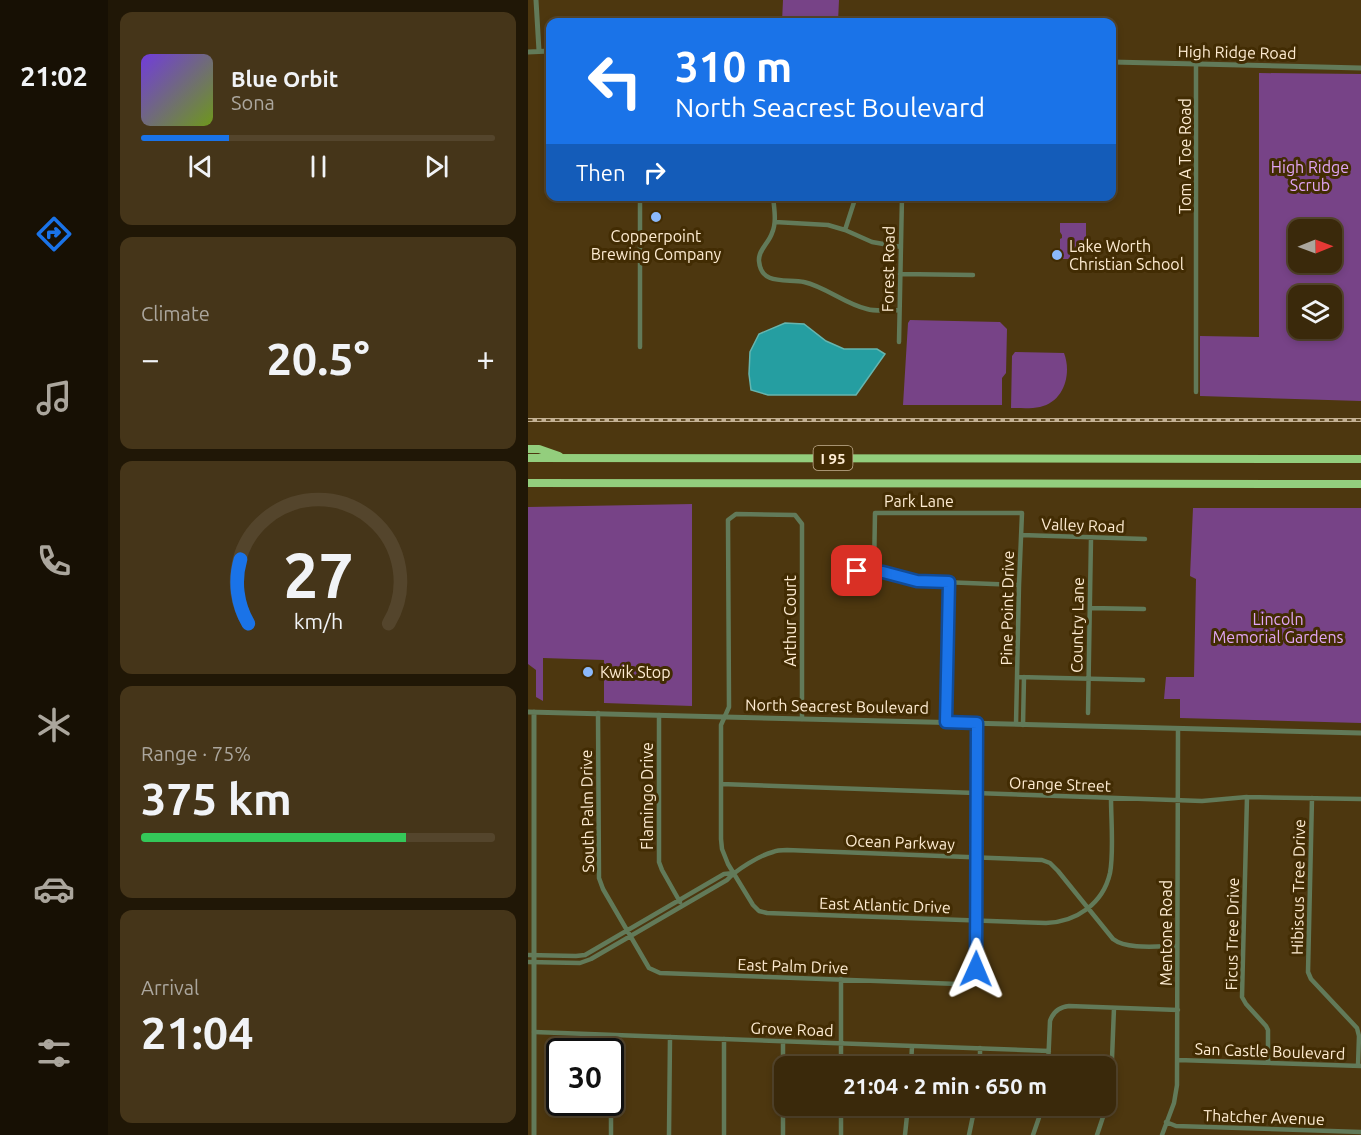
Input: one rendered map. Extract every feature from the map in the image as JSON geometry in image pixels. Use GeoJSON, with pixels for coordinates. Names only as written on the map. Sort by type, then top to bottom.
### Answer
{"type":"FeatureCollection","features":[{"type":"Feature","properties":{"kind":"highway"},"geometry":{"type":"LineString","coordinates":[[528,448],[539,449],[565,458]]}},
{"type":"Feature","properties":{"kind":"highway","name":"I 95"},"geometry":{"type":"LineString","coordinates":[[528,458],[1361,459]]}},
{"type":"Feature","properties":{"kind":"highway","name":"I 95"},"geometry":{"type":"LineString","coordinates":[[528,483],[1361,484]]}},
{"type":"Feature","properties":{"kind":"street"},"geometry":{"type":"LineString","coordinates":[[537,0],[539,51]]}},
{"type":"Feature","properties":{"kind":"street"},"geometry":{"type":"LineString","coordinates":[[528,52],[546,51]]}},
{"type":"Feature","properties":{"kind":"street","name":"High Ridge Road"},"geometry":{"type":"LineString","coordinates":[[1116,62],[1361,68]]}},
{"type":"Feature","properties":{"kind":"street","name":"Tom A Toe Road"},"geometry":{"type":"LineString","coordinates":[[1196,64],[1196,392]]}},
{"type":"Feature","properties":{"kind":"street"},"geometry":{"type":"LineString","coordinates":[[640,201],[640,347]]}},
{"type":"Feature","properties":{"kind":"street"},"geometry":{"type":"LineString","coordinates":[[773,201],[775,222],[772,234],[760,252],[759,262],[763,272],[770,278],[781,281],[803,281],[869,310],[899,310]]}},
{"type":"Feature","properties":{"kind":"street"},"geometry":{"type":"LineString","coordinates":[[845,230],[854,201]]}},
{"type":"Feature","properties":{"kind":"street","name":"Forest Road"},"geometry":{"type":"LineString","coordinates":[[899,342],[902,201]]}},
{"type":"Feature","properties":{"kind":"street"},"geometry":{"type":"LineString","coordinates":[[775,222],[828,225],[872,242],[901,247]]}},
{"type":"Feature","properties":{"kind":"street"},"geometry":{"type":"LineString","coordinates":[[900,273],[973,275]]}},
{"type":"Feature","properties":{"kind":"street","name":"Park Lane"},"geometry":{"type":"LineString","coordinates":[[874,572],[875,513],[1022,513]]}},
{"type":"Feature","properties":{"kind":"street","name":"Pine Point Drive"},"geometry":{"type":"LineString","coordinates":[[1022,513],[1019,585],[1023,724]]}},
{"type":"Feature","properties":{"kind":"street","name":"Arthur Court"},"geometry":{"type":"LineString","coordinates":[[725,717],[729,707],[728,520],[736,514],[795,515],[802,524],[802,719]]}},
{"type":"Feature","properties":{"kind":"street","name":"Valley Road"},"geometry":{"type":"LineString","coordinates":[[1021,536],[1145,539]]}},
{"type":"Feature","properties":{"kind":"street","name":"Country Lane"},"geometry":{"type":"LineString","coordinates":[[1088,713],[1091,538]]}},
{"type":"Feature","properties":{"kind":"street"},"geometry":{"type":"LineString","coordinates":[[840,571],[891,574],[917,581],[1019,585]]}},
{"type":"Feature","properties":{"kind":"street"},"geometry":{"type":"LineString","coordinates":[[946,722],[949,582]]}},
{"type":"Feature","properties":{"kind":"street"},"geometry":{"type":"LineString","coordinates":[[1090,608],[1144,609]]}},
{"type":"Feature","properties":{"kind":"street"},"geometry":{"type":"LineString","coordinates":[[1021,677],[1143,680]]}},
{"type":"Feature","properties":{"kind":"street","name":"Pine Point Drive"},"geometry":{"type":"LineString","coordinates":[[1016,724],[1021,677]]}},
{"type":"Feature","properties":{"kind":"street"},"geometry":{"type":"LineString","coordinates":[[1017,703],[1023,704]]}},
{"type":"Feature","properties":{"kind":"street"},"geometry":{"type":"LineString","coordinates":[[531,712],[531,958],[534,1032],[531,1073],[534,1135]]}},
{"type":"Feature","properties":{"kind":"street","name":"North Seacrest Boulevard"},"geometry":{"type":"LineString","coordinates":[[531,712],[1361,733]]}},
{"type":"Feature","properties":{"kind":"street","name":"South Palm Drive"},"geometry":{"type":"LineString","coordinates":[[598,713],[599,878],[628,934]]}},
{"type":"Feature","properties":{"kind":"street","name":"Flamingo Drive"},"geometry":{"type":"LineString","coordinates":[[659,715],[659,862],[683,906]]}},
{"type":"Feature","properties":{"kind":"street"},"geometry":{"type":"LineString","coordinates":[[725,717],[721,724],[721,844],[734,873]]}},
{"type":"Feature","properties":{"kind":"street"},"geometry":{"type":"LineString","coordinates":[[977,723],[977,921]]}},
{"type":"Feature","properties":{"kind":"street","name":"Mentone Road"},"geometry":{"type":"LineString","coordinates":[[1162,1135],[1176,1094],[1178,1060],[1178,729]]}},
{"type":"Feature","properties":{"kind":"street","name":"Orange Street"},"geometry":{"type":"LineString","coordinates":[[721,784],[1178,801],[1211,801],[1247,797],[1361,799]]}},
{"type":"Feature","properties":{"kind":"street","name":"Ficus Tree Drive"},"geometry":{"type":"LineString","coordinates":[[1247,797],[1242,997],[1268,1030],[1268,1063]]}},
{"type":"Feature","properties":{"kind":"street"},"geometry":{"type":"LineString","coordinates":[[1089,908],[1102,892],[1110,872],[1112,798]]}},
{"type":"Feature","properties":{"kind":"street","name":"Hibiscus Tree Drive"},"geometry":{"type":"LineString","coordinates":[[1312,798],[1308,972],[1311,980],[1357,1028],[1360,1066]]}},
{"type":"Feature","properties":{"kind":"street","name":"Ocean Parkway"},"geometry":{"type":"LineString","coordinates":[[628,934],[683,906],[771,852],[781,850],[1035,859],[1047,862],[1058,871],[1117,942],[1131,946],[1177,946]]}},
{"type":"Feature","properties":{"kind":"street","name":"Ocean Parkway"},"geometry":{"type":"LineString","coordinates":[[531,958],[584,962],[680,900],[724,874],[734,873]]}},
{"type":"Feature","properties":{"kind":"street","name":"East Atlantic Drive"},"geometry":{"type":"LineString","coordinates":[[734,873],[753,905],[763,912],[1054,923],[1072,919],[1089,908]]}},
{"type":"Feature","properties":{"kind":"street","name":"East Palm Drive"},"geometry":{"type":"LineString","coordinates":[[628,934],[646,965],[656,972],[958,984],[967,982],[973,976],[977,965],[977,921]]}},
{"type":"Feature","properties":{"kind":"street"},"geometry":{"type":"LineString","coordinates":[[841,979],[841,1056]]}},
{"type":"Feature","properties":{"kind":"street"},"geometry":{"type":"LineString","coordinates":[[1049,1056],[1050,1021],[1058,1010],[1065,1007],[1178,1010]]}},
{"type":"Feature","properties":{"kind":"street"},"geometry":{"type":"LineString","coordinates":[[1097,1135],[1110,1090],[1114,1008]]}},
{"type":"Feature","properties":{"kind":"street","name":"Grove Road"},"geometry":{"type":"LineString","coordinates":[[534,1032],[1049,1050]]}},
{"type":"Feature","properties":{"kind":"street"},"geometry":{"type":"LineString","coordinates":[[611,1035],[611,1135]]}},
{"type":"Feature","properties":{"kind":"street"},"geometry":{"type":"LineString","coordinates":[[669,1135],[670,1037]]}},
{"type":"Feature","properties":{"kind":"street"},"geometry":{"type":"LineString","coordinates":[[724,1039],[724,1135]]}},
{"type":"Feature","properties":{"kind":"street"},"geometry":{"type":"LineString","coordinates":[[783,1041],[783,1135]]}},
{"type":"Feature","properties":{"kind":"street"},"geometry":{"type":"LineString","coordinates":[[912,1046],[912,1056]]}},
{"type":"Feature","properties":{"kind":"street"},"geometry":{"type":"LineString","coordinates":[[980,1048],[980,1056]]}},
{"type":"Feature","properties":{"kind":"street","name":"San Castle Boulevard"},"geometry":{"type":"LineString","coordinates":[[1178,1060],[1360,1066]]}},
{"type":"Feature","properties":{"kind":"street"},"geometry":{"type":"LineString","coordinates":[[841,1116],[841,1135]]}},
{"type":"Feature","properties":{"kind":"street"},"geometry":{"type":"LineString","coordinates":[[905,1135],[907,1116]]}},
{"type":"Feature","properties":{"kind":"street"},"geometry":{"type":"LineString","coordinates":[[969,1135],[973,1116]]}},
{"type":"Feature","properties":{"kind":"street"},"geometry":{"type":"LineString","coordinates":[[1033,1135],[1040,1116]]}},
{"type":"Feature","properties":{"kind":"street","name":"Thatcher Avenue"},"geometry":{"type":"LineString","coordinates":[[1166,1122],[1176,1126],[1361,1132]]}},
{"type":"Feature","properties":{"kind":"green space"},"geometry":{"type":"Polygon","coordinates":[[[783,0],[839,0],[838,18],[782,18],[783,0]]]}},
{"type":"Feature","properties":{"kind":"green space","name":"High Ridge Scrub"},"geometry":{"type":"Polygon","coordinates":[[[1259,73],[1361,74],[1361,401],[1200,396],[1200,336],[1259,337],[1259,73]]]}},
{"type":"Feature","properties":{"kind":"green space"},"geometry":{"type":"Polygon","coordinates":[[[1060,223],[1086,223],[1086,250],[1070,250],[1070,259],[1060,259],[1062,235],[1060,223]]]}},
{"type":"Feature","properties":{"kind":"green space"},"geometry":{"type":"Polygon","coordinates":[[[910,320],[1000,322],[1007,329],[1006,373],[1002,378],[1002,405],[903,405],[910,320]]]}},
{"type":"Feature","properties":{"kind":"green space"},"geometry":{"type":"Polygon","coordinates":[[[1015,352],[1064,353],[1066,378],[1064,386],[1055,399],[1040,407],[1011,408],[1012,356],[1015,352]]]}},
{"type":"Feature","properties":{"kind":"green space"},"geometry":{"type":"Polygon","coordinates":[[[692,504],[692,706],[604,703],[604,660],[543,658],[543,701],[536,697],[536,670],[528,664],[528,507],[692,504]]]}},
{"type":"Feature","properties":{"kind":"green space","name":"Lincoln Memorial Gardens"},"geometry":{"type":"Polygon","coordinates":[[[1193,508],[1361,508],[1361,723],[1180,718],[1180,699],[1164,699],[1166,677],[1194,677],[1196,579],[1190,576],[1193,508]]]}},
{"type":"Feature","properties":{"kind":"water"},"geometry":{"type":"Polygon","coordinates":[[[785,323],[804,324],[826,341],[844,349],[877,349],[885,354],[856,395],[768,395],[751,390],[750,352],[759,334],[785,323]]]}},
{"type":"Feature","properties":{"kind":"railway"},"geometry":{"type":"LineString","coordinates":[[528,420],[1361,420]]}},
{"type":"Feature","properties":{"kind":"place","name":"Copperpoint Brewing Company"},"geometry":{"type":"Point","coordinates":[656,217]}},
{"type":"Feature","properties":{"kind":"place","name":"Lake Worth Christian School"},"geometry":{"type":"Point","coordinates":[1057,255]}},
{"type":"Feature","properties":{"kind":"place","name":"Kwik Stop"},"geometry":{"type":"Point","coordinates":[588,672]}},
{"type":"Feature","properties":{"kind":"route"},"geometry":{"type":"LineString","coordinates":[[857,571],[883,572],[917,581],[949,582],[946,722],[977,723],[976,969]]}}]}
